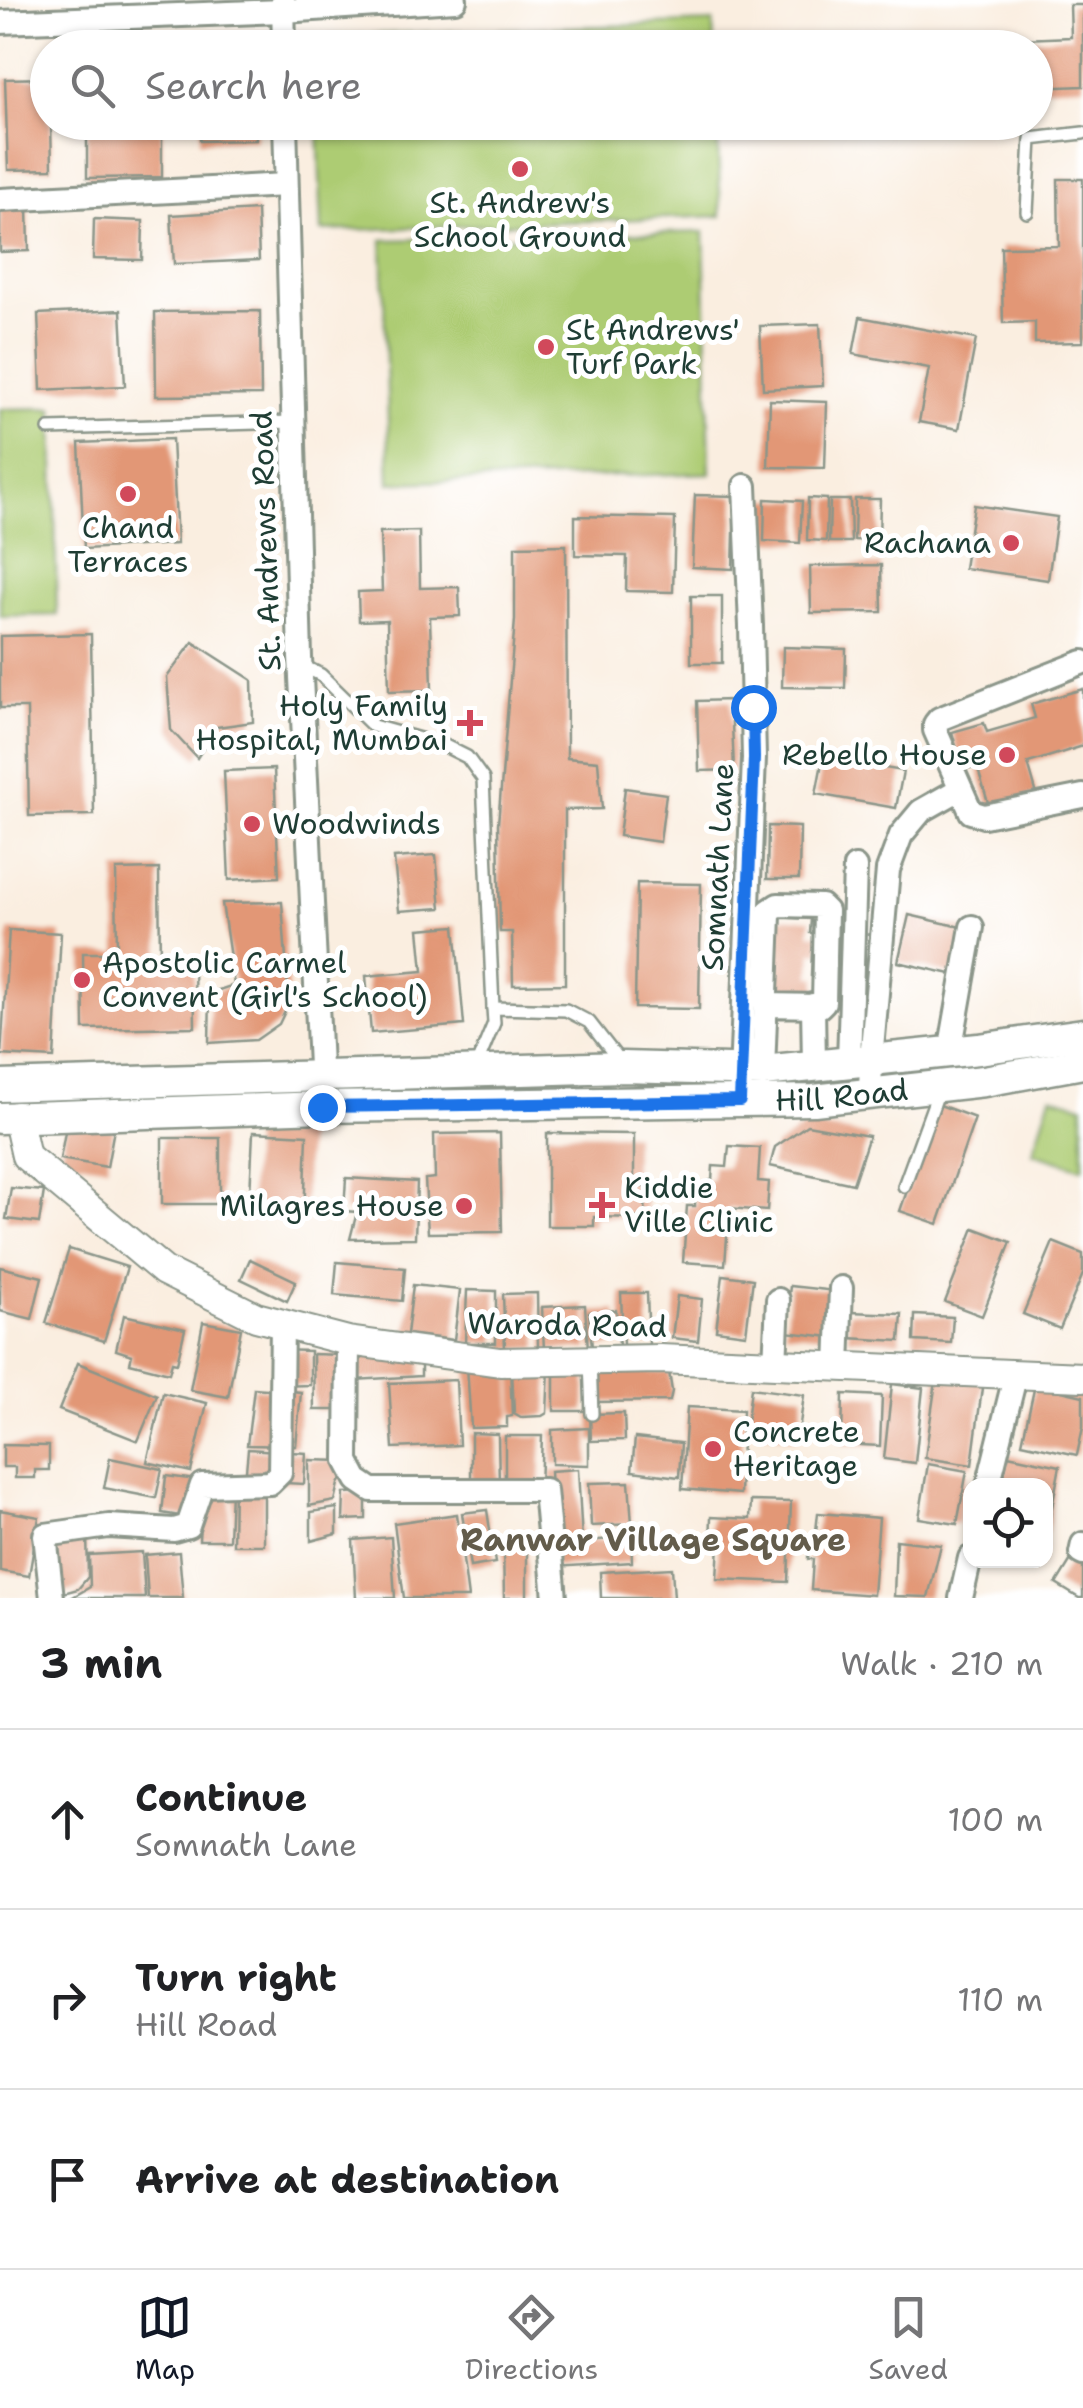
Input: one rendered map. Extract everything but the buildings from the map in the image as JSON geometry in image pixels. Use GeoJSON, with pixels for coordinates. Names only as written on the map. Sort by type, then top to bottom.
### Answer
{"type":"FeatureCollection","features":[{"type":"Feature","properties":{"kind":"main road","name":"Hill Road"},"geometry":{"type":"LineString","coordinates":[[5,1120],[322,1107],[747,1081],[814,1065],[1083,1034]]}},
{"type":"Feature","properties":{"kind":"main road"},"geometry":{"type":"LineString","coordinates":[[965,1050],[984,1081]]}},
{"type":"Feature","properties":{"kind":"main road","name":"Hill Road"},"geometry":{"type":"LineString","coordinates":[[0,1086],[623,1067],[747,1081],[814,1100],[984,1081],[1083,1064]]}},
{"type":"Feature","properties":{"kind":"street"},"geometry":{"type":"LineString","coordinates":[[0,22],[455,0]]}},
{"type":"Feature","properties":{"kind":"street","name":"St. Andrews Road"},"geometry":{"type":"LineString","coordinates":[[285,140],[301,665],[322,1107]]}},
{"type":"Feature","properties":{"kind":"street"},"geometry":{"type":"LineString","coordinates":[[0,200],[286,185]]}},
{"type":"Feature","properties":{"kind":"street","name":"Somnath Lane"},"geometry":{"type":"LineString","coordinates":[[744,486],[754,758],[747,1081]]}},
{"type":"Feature","properties":{"kind":"street"},"geometry":{"type":"LineString","coordinates":[[1083,662],[939,719],[936,730],[971,812],[984,816],[1083,796]]}},
{"type":"Feature","properties":{"kind":"street"},"geometry":{"type":"LineString","coordinates":[[860,1061],[888,870],[901,835],[921,811],[960,789]]}},
{"type":"Feature","properties":{"kind":"street"},"geometry":{"type":"LineString","coordinates":[[855,867],[860,1061],[870,1094]]}},
{"type":"Feature","properties":{"kind":"street"},"geometry":{"type":"LineString","coordinates":[[747,1081],[765,1005],[771,908],[817,906],[826,911],[824,1002],[765,1005]]}},
{"type":"Feature","properties":{"kind":"street"},"geometry":{"type":"LineString","coordinates":[[965,1050],[972,927]]}},
{"type":"Feature","properties":{"kind":"street"},"geometry":{"type":"LineString","coordinates":[[813,1005],[814,1065]]}},
{"type":"Feature","properties":{"kind":"street","name":"Waroda Road"},"geometry":{"type":"LineString","coordinates":[[5,1120],[26,1156],[164,1271],[256,1318],[348,1342],[500,1362],[660,1360],[1083,1377]]}},
{"type":"Feature","properties":{"kind":"street"},"geometry":{"type":"LineString","coordinates":[[838,1366],[841,1288]]}},
{"type":"Feature","properties":{"kind":"street"},"geometry":{"type":"LineString","coordinates":[[776,1364],[778,1300]]}},
{"type":"Feature","properties":{"kind":"street"},"geometry":{"type":"LineString","coordinates":[[52,1598],[45,1535],[109,1526],[174,1530],[188,1526],[202,1485],[270,1484],[280,1473],[282,1324]]}},
{"type":"Feature","properties":{"kind":"street"},"geometry":{"type":"LineString","coordinates":[[348,1342],[348,1461],[357,1480],[372,1490],[545,1490],[555,1598]]}},
{"type":"Feature","properties":{"kind":"street"},"geometry":{"type":"LineString","coordinates":[[990,1478],[1016,1372]]}},
{"type":"Feature","properties":{"kind":"street"},"geometry":{"type":"LineString","coordinates":[[1083,1544],[1083,1554]]}},
{"type":"Feature","properties":{"kind":"street"},"geometry":{"type":"LineString","coordinates":[[960,1598],[968,1568]]}},
{"type":"Feature","properties":{"kind":"lane"},"geometry":{"type":"LineString","coordinates":[[1053,136],[1083,133]]}},
{"type":"Feature","properties":{"kind":"lane"},"geometry":{"type":"LineString","coordinates":[[1027,212],[1031,140]]}},
{"type":"Feature","properties":{"kind":"lane"},"geometry":{"type":"LineString","coordinates":[[49,428],[292,422]]}},
{"type":"Feature","properties":{"kind":"lane"},"geometry":{"type":"LineString","coordinates":[[301,665],[321,675],[373,726],[445,746],[467,757],[483,779],[494,1023],[474,1071]]}},
{"type":"Feature","properties":{"kind":"lane"},"geometry":{"type":"LineString","coordinates":[[493,1008],[566,1010],[589,1022],[623,1067]]}},
{"type":"Feature","properties":{"kind":"lane"},"geometry":{"type":"LineString","coordinates":[[904,1186],[940,1086]]}},
{"type":"Feature","properties":{"kind":"lane"},"geometry":{"type":"LineString","coordinates":[[590,1361],[592,1414]]}},
{"type":"Feature","properties":{"kind":"green space"},"geometry":{"type":"Polygon","coordinates":[[[713,22],[713,30],[501,30],[713,22]]]}},
{"type":"Feature","properties":{"kind":"green space","name":"St. Andrew's School Ground"},"geometry":{"type":"Polygon","coordinates":[[[319,140],[718,140],[721,216],[322,231],[319,140]]]}},
{"type":"Feature","properties":{"kind":"green space","name":"St Andrews' Turf Park"},"geometry":{"type":"Polygon","coordinates":[[[704,232],[710,473],[390,483],[382,240],[704,232]]]}},
{"type":"Feature","properties":{"kind":"green space"},"geometry":{"type":"Polygon","coordinates":[[[53,408],[57,615],[0,616],[0,409],[53,408]]]}},
{"type":"Feature","properties":{"kind":"green space"},"geometry":{"type":"Polygon","coordinates":[[[1051,1096],[1083,1105],[1083,1168],[1033,1153],[1051,1096]]]}},
{"type":"Feature","properties":{"kind":"place","name":"St. Andrew's School Ground"},"geometry":{"type":"Point","coordinates":[520,169]}},
{"type":"Feature","properties":{"kind":"place","name":"St Andrews' Turf Park"},"geometry":{"type":"Point","coordinates":[546,347]}},
{"type":"Feature","properties":{"kind":"place","name":"Chand Terraces"},"geometry":{"type":"Point","coordinates":[128,494]}},
{"type":"Feature","properties":{"kind":"place","name":"Rachana"},"geometry":{"type":"Point","coordinates":[1011,543]}},
{"type":"Feature","properties":{"kind":"place","name":"Holy Family Hospital, Mumbai"},"geometry":{"type":"Point","coordinates":[470,723]}},
{"type":"Feature","properties":{"kind":"place","name":"Rebello House"},"geometry":{"type":"Point","coordinates":[1007,755]}},
{"type":"Feature","properties":{"kind":"place","name":"Woodwinds"},"geometry":{"type":"Point","coordinates":[252,824]}},
{"type":"Feature","properties":{"kind":"place","name":"Apostolic Carmel Convent (Girl's School)"},"geometry":{"type":"Point","coordinates":[82,980]}},
{"type":"Feature","properties":{"kind":"place","name":"Kiddie Ville Clinic"},"geometry":{"type":"Point","coordinates":[602,1205]}},
{"type":"Feature","properties":{"kind":"place","name":"Milagres House"},"geometry":{"type":"Point","coordinates":[464,1206]}},
{"type":"Feature","properties":{"kind":"place","name":"Concrete Heritage"},"geometry":{"type":"Point","coordinates":[713,1449]}},
{"type":"Feature","properties":{"kind":"district","name":"Ranwar Village Square"},"geometry":{"type":"Point","coordinates":[653,1540]}},
{"type":"Feature","properties":{"kind":"route"},"geometry":{"type":"LineString","coordinates":[[322,1107],[740,1101],[753,707]]}}]}
